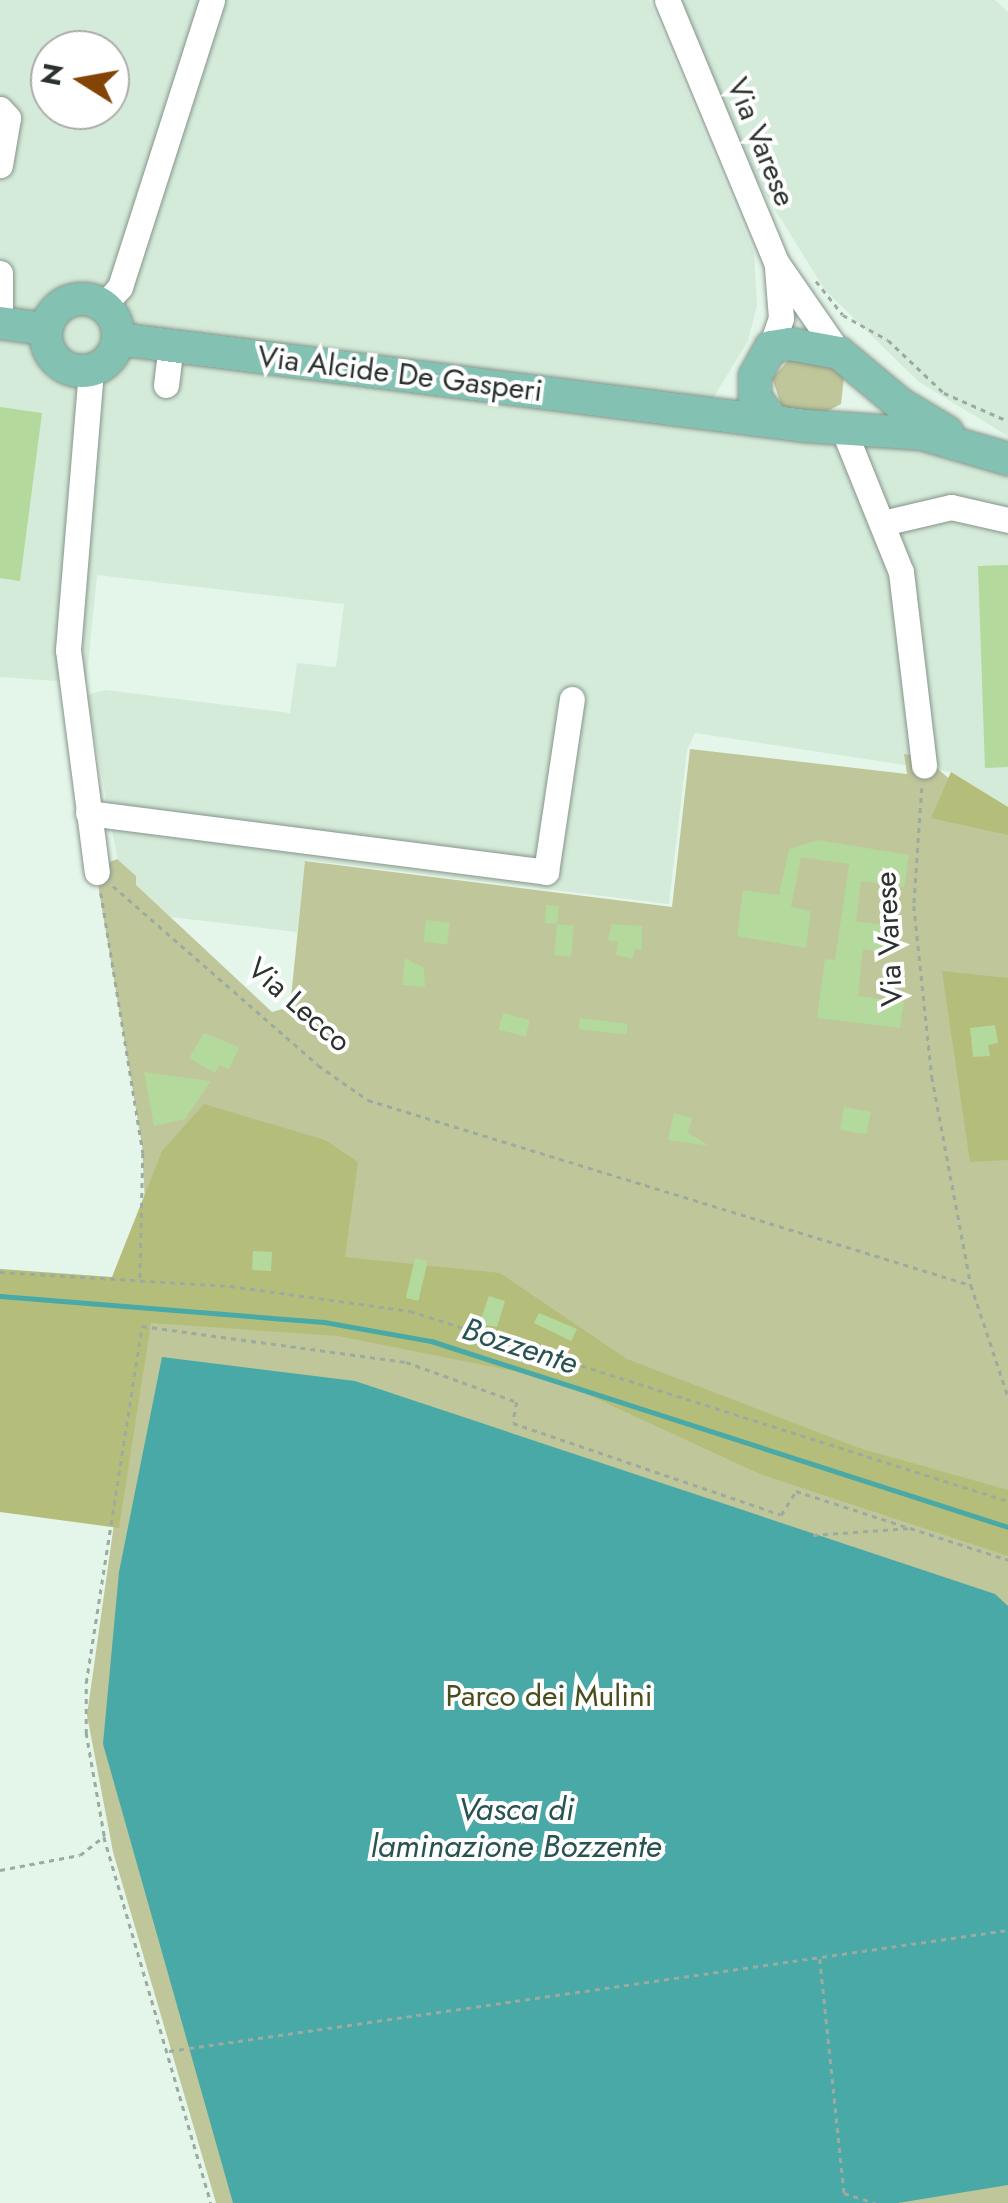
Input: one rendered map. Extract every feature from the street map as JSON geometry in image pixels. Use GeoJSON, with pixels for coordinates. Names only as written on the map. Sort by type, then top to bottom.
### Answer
{"type":"FeatureCollection","features":[{"type":"Feature","properties":{"kind":"main road"},"geometry":{"type":"LineString","coordinates":[[70,300],[103,306],[118,338],[112,356],[91,370],[58,363],[45,328],[70,300]]}},
{"type":"Feature","properties":{"kind":"main road"},"geometry":{"type":"LineString","coordinates":[[0,322],[45,328]]}},
{"type":"Feature","properties":{"kind":"main road","name":"Via Alcide De Gasperi"},"geometry":{"type":"LineString","coordinates":[[118,338],[774,421]]}},
{"type":"Feature","properties":{"kind":"main road"},"geometry":{"type":"LineString","coordinates":[[972,447],[847,362],[790,344],[771,348],[755,376],[755,398],[774,421],[842,426],[972,447],[1008,459]]}},
{"type":"Feature","properties":{"kind":"main road"},"geometry":{"type":"LineString","coordinates":[[842,426],[857,402],[847,362]]}},
{"type":"Feature","properties":{"kind":"main road","name":"Via Alcide De Gasperi"},"geometry":{"type":"LineString","coordinates":[[682,410],[737,390],[755,376]]}},
{"type":"Feature","properties":{"kind":"street"},"geometry":{"type":"LineString","coordinates":[[103,306],[120,287],[212,0]]}},
{"type":"Feature","properties":{"kind":"street","name":"Via Varese"},"geometry":{"type":"LineString","coordinates":[[667,0],[776,262],[847,362]]}},
{"type":"Feature","properties":{"kind":"street"},"geometry":{"type":"LineString","coordinates":[[0,110],[8,118],[0,165]]}},
{"type":"Feature","properties":{"kind":"street"},"geometry":{"type":"LineString","coordinates":[[771,348],[782,296],[776,262]]}},
{"type":"Feature","properties":{"kind":"street"},"geometry":{"type":"LineString","coordinates":[[0,273],[0,322]]}},
{"type":"Feature","properties":{"kind":"street"},"geometry":{"type":"LineString","coordinates":[[166,385],[171,346]]}},
{"type":"Feature","properties":{"kind":"street"},"geometry":{"type":"LineString","coordinates":[[91,370],[68,650],[97,872]]}},
{"type":"Feature","properties":{"kind":"street"},"geometry":{"type":"LineString","coordinates":[[842,426],[883,523],[910,622],[924,766]]}},
{"type":"Feature","properties":{"kind":"street"},"geometry":{"type":"LineString","coordinates":[[883,523],[951,507],[1008,520]]}},
{"type":"Feature","properties":{"kind":"street"},"geometry":{"type":"LineString","coordinates":[[88,814],[546,872],[572,698]]}},
{"type":"Feature","properties":{"kind":"path"},"geometry":{"type":"LineString","coordinates":[[814,278],[843,315],[888,340],[944,393],[1008,421]]}},
{"type":"Feature","properties":{"kind":"path","name":"Via Varese"},"geometry":{"type":"LineString","coordinates":[[924,766],[914,906],[932,1077],[970,1285],[1007,1394]]}},
{"type":"Feature","properties":{"kind":"path"},"geometry":{"type":"LineString","coordinates":[[97,872],[142,1153],[140,1282]]}},
{"type":"Feature","properties":{"kind":"path","name":"Via Lecco"},"geometry":{"type":"LineString","coordinates":[[97,872],[318,1065],[368,1100],[970,1285]]}},
{"type":"Feature","properties":{"kind":"path"},"geometry":{"type":"LineString","coordinates":[[0,1272],[230,1286],[410,1312],[1008,1500]]}},
{"type":"Feature","properties":{"kind":"path"},"geometry":{"type":"LineString","coordinates":[[212,2203],[104,1836],[86,1734],[86,1684],[142,1326],[406,1362],[517,1402],[513,1423],[781,1515],[796,1491],[1008,1560]]}},
{"type":"Feature","properties":{"kind":"path"},"geometry":{"type":"LineString","coordinates":[[1002,1378],[1008,1377]]}},
{"type":"Feature","properties":{"kind":"path"},"geometry":{"type":"LineString","coordinates":[[813,1536],[916,1528]]}},
{"type":"Feature","properties":{"kind":"path"},"geometry":{"type":"LineString","coordinates":[[0,1870],[80,1855],[104,1836]]}},
{"type":"Feature","properties":{"kind":"path"},"geometry":{"type":"LineString","coordinates":[[169,2051],[1008,1930]]}},
{"type":"Feature","properties":{"kind":"path"},"geometry":{"type":"LineString","coordinates":[[820,1958],[844,2194],[875,2203]]}},
{"type":"Feature","properties":{"kind":"shaded area"},"geometry":{"type":"Polygon","coordinates":[[[0,0],[649,0],[754,253],[757,305],[748,341],[699,421],[912,443],[1008,476],[1008,810],[951,772],[695,733],[687,750],[669,904],[306,860],[297,932],[171,917],[120,873],[87,695],[105,690],[290,713],[297,663],[336,667],[344,604],[97,575],[86,683],[0,677],[0,0]]]}},
{"type":"Feature","properties":{"kind":"shaded area"},"geometry":{"type":"Polygon","coordinates":[[[681,0],[995,0],[1008,12],[1008,436],[919,382],[825,290],[751,171],[681,0]]]}},
{"type":"Feature","properties":{"kind":"green space"},"geometry":{"type":"Polygon","coordinates":[[[789,360],[828,362],[844,377],[841,404],[822,414],[782,407],[772,378],[789,360]]]}},
{"type":"Feature","properties":{"kind":"green space","name":"Parco dei Mulini"},"geometry":{"type":"Polygon","coordinates":[[[690,749],[907,774],[904,754],[923,757],[1008,827],[1008,2203],[216,2203],[113,1852],[87,1715],[142,1326],[146,1223],[142,1145],[97,879],[103,865],[117,859],[136,876],[136,885],[272,1012],[290,1007],[305,861],[672,907],[690,749]]]}},
{"type":"Feature","properties":{"kind":"green space"},"geometry":{"type":"Polygon","coordinates":[[[951,772],[1008,807],[1008,835],[931,818],[951,772]]]}},
{"type":"Feature","properties":{"kind":"green space"},"geometry":{"type":"Polygon","coordinates":[[[942,971],[1008,978],[1008,1160],[970,1162],[942,971]]]}},
{"type":"Feature","properties":{"kind":"green space"},"geometry":{"type":"Polygon","coordinates":[[[204,1104],[325,1140],[358,1162],[345,1257],[500,1273],[627,1359],[859,1448],[1008,1490],[1008,1556],[760,1474],[554,1379],[338,1336],[151,1323],[119,1528],[0,1512],[0,1269],[112,1277],[162,1151],[204,1104]]]}},
{"type":"Feature","properties":{"kind":"water","name":"Vasca di laminazione Bozzente"},"geometry":{"type":"Polygon","coordinates":[[[162,1357],[355,1381],[995,1594],[1008,1606],[1008,2185],[898,2203],[233,2203],[103,1744],[119,1572],[162,1357]]]}},
{"type":"Feature","properties":{"kind":"building"},"geometry":{"type":"Polygon","coordinates":[[[0,407],[42,413],[20,581],[0,578],[0,407]]]}},
{"type":"Feature","properties":{"kind":"building"},"geometry":{"type":"Polygon","coordinates":[[[1008,565],[1008,767],[985,768],[978,566],[1008,565]]]}},
{"type":"Feature","properties":{"kind":"building"},"geometry":{"type":"Polygon","coordinates":[[[818,840],[909,855],[904,887],[861,881],[856,921],[898,927],[894,954],[863,949],[858,996],[904,1002],[900,1028],[817,1018],[825,959],[835,960],[849,864],[801,857],[791,907],[811,911],[806,948],[737,936],[743,890],[779,895],[789,849],[818,840]]]}},
{"type":"Feature","properties":{"kind":"building"},"geometry":{"type":"Polygon","coordinates":[[[546,905],[559,906],[557,924],[545,923],[546,905]]]}},
{"type":"Feature","properties":{"kind":"building"},"geometry":{"type":"Polygon","coordinates":[[[426,920],[450,923],[447,945],[423,942],[426,920]]]}},
{"type":"Feature","properties":{"kind":"building"},"geometry":{"type":"Polygon","coordinates":[[[557,924],[574,926],[571,957],[554,955],[557,924]]]}},
{"type":"Feature","properties":{"kind":"building"},"geometry":{"type":"Polygon","coordinates":[[[612,924],[642,926],[642,950],[635,948],[633,959],[616,955],[618,942],[608,940],[612,924]]]}},
{"type":"Feature","properties":{"kind":"building"},"geometry":{"type":"Polygon","coordinates":[[[405,958],[424,968],[425,987],[402,985],[405,958]]]}},
{"type":"Feature","properties":{"kind":"building"},"geometry":{"type":"Polygon","coordinates":[[[503,1013],[530,1020],[526,1037],[499,1029],[503,1013]]]}},
{"type":"Feature","properties":{"kind":"building"},"geometry":{"type":"Polygon","coordinates":[[[580,1018],[628,1024],[626,1035],[579,1029],[580,1018]]]}},
{"type":"Feature","properties":{"kind":"building"},"geometry":{"type":"Polygon","coordinates":[[[995,1025],[998,1043],[988,1045],[990,1056],[973,1057],[970,1028],[995,1025]]]}},
{"type":"Feature","properties":{"kind":"building"},"geometry":{"type":"Polygon","coordinates":[[[204,1033],[239,1047],[229,1069],[219,1065],[215,1073],[189,1058],[204,1033]]]}},
{"type":"Feature","properties":{"kind":"building"},"geometry":{"type":"Polygon","coordinates":[[[144,1072],[211,1081],[185,1119],[154,1126],[144,1072]]]}},
{"type":"Feature","properties":{"kind":"building"},"geometry":{"type":"Polygon","coordinates":[[[844,1107],[871,1112],[867,1134],[840,1130],[844,1107]]]}},
{"type":"Feature","properties":{"kind":"building"},"geometry":{"type":"Polygon","coordinates":[[[674,1113],[692,1118],[688,1133],[710,1146],[668,1140],[674,1113]]]}},
{"type":"Feature","properties":{"kind":"building"},"geometry":{"type":"Polygon","coordinates":[[[253,1251],[272,1252],[271,1271],[252,1270],[253,1251]]]}},
{"type":"Feature","properties":{"kind":"building"},"geometry":{"type":"Polygon","coordinates":[[[415,1258],[428,1261],[418,1301],[406,1298],[415,1258]]]}},
{"type":"Feature","properties":{"kind":"building"},"geometry":{"type":"Polygon","coordinates":[[[489,1296],[505,1301],[497,1327],[479,1324],[489,1296]]]}},
{"type":"Feature","properties":{"kind":"building"},"geometry":{"type":"Polygon","coordinates":[[[539,1313],[577,1329],[571,1341],[534,1323],[539,1313]]]}},
{"type":"Feature","properties":{"kind":"waterway","name":"Bozzente"},"geometry":{"type":"LineString","coordinates":[[0,1296],[324,1322],[431,1341],[1008,1527]]}}]}
